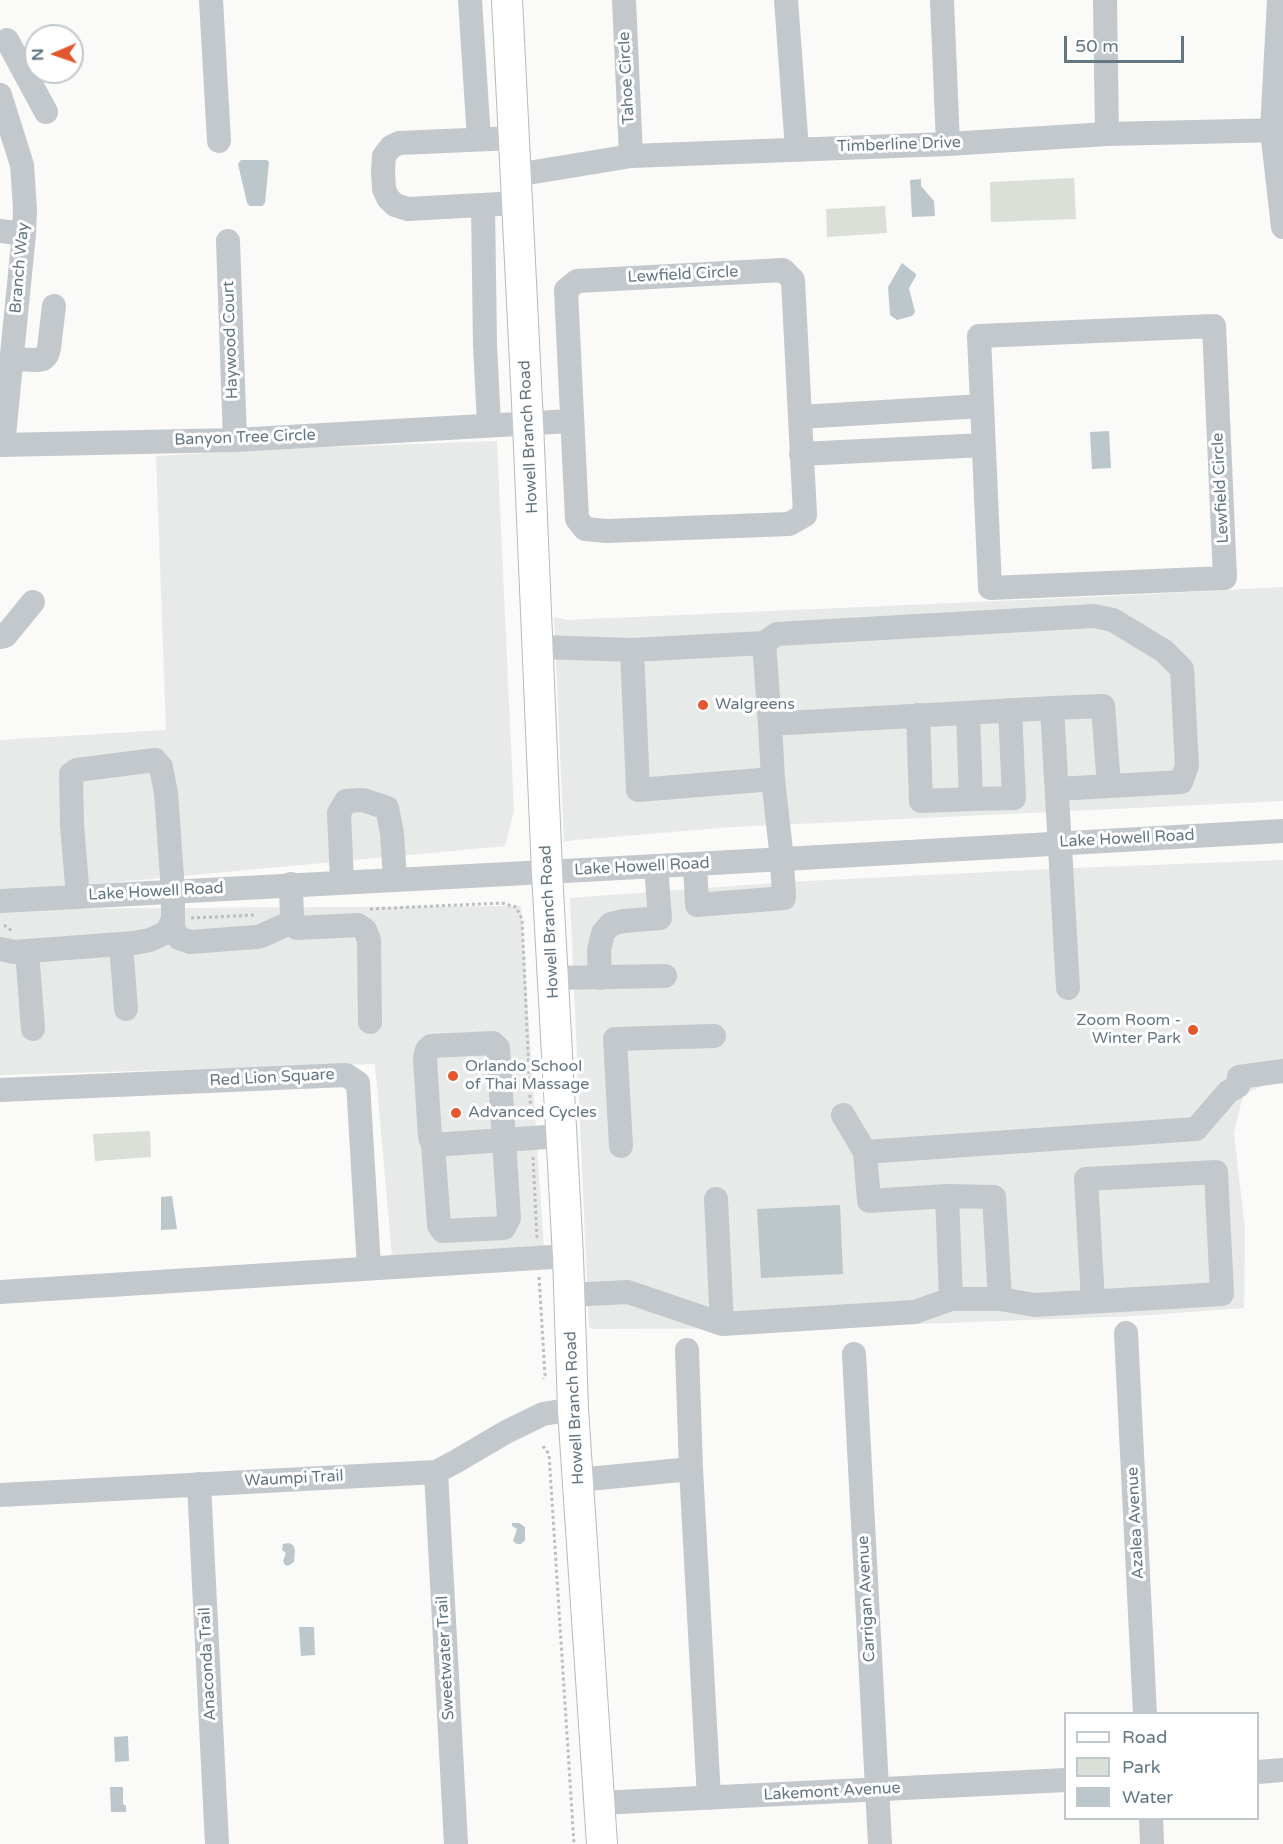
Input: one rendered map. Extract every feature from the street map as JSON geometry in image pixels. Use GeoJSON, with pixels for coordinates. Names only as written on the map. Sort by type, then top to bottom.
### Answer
{"type":"FeatureCollection","features":[{"type":"Feature","properties":{"kind":"main road","name":"Howell Branch Road"},"geometry":{"type":"LineString","coordinates":[[507,0],[547,872],[568,1256],[573,1409],[602,1844]]}},
{"type":"Feature","properties":{"kind":"street"},"geometry":{"type":"LineString","coordinates":[[211,0],[219,141]]}},
{"type":"Feature","properties":{"kind":"street"},"geometry":{"type":"LineString","coordinates":[[470,0],[479,139],[514,138]]}},
{"type":"Feature","properties":{"kind":"street","name":"Tahoe Circle"},"geometry":{"type":"LineString","coordinates":[[624,0],[631,156]]}},
{"type":"Feature","properties":{"kind":"street"},"geometry":{"type":"LineString","coordinates":[[786,0],[797,149]]}},
{"type":"Feature","properties":{"kind":"street"},"geometry":{"type":"LineString","coordinates":[[942,0],[948,144]]}},
{"type":"Feature","properties":{"kind":"street"},"geometry":{"type":"LineString","coordinates":[[1105,0],[1107,134]]}},
{"type":"Feature","properties":{"kind":"street"},"geometry":{"type":"LineString","coordinates":[[1279,0],[1277,131],[1283,227]]}},
{"type":"Feature","properties":{"kind":"street"},"geometry":{"type":"LineString","coordinates":[[7,40],[24,69]]}},
{"type":"Feature","properties":{"kind":"street"},"geometry":{"type":"LineString","coordinates":[[0,94],[24,79]]}},
{"type":"Feature","properties":{"kind":"street"},"geometry":{"type":"LineString","coordinates":[[32,84],[46,112]]}},
{"type":"Feature","properties":{"kind":"street","name":"Branch Way"},"geometry":{"type":"LineString","coordinates":[[0,94],[22,165],[24,234],[2,445]]}},
{"type":"Feature","properties":{"kind":"street","name":"Timberline Drive"},"geometry":{"type":"LineString","coordinates":[[479,139],[399,142],[391,147],[384,156],[383,170],[384,189],[388,198],[395,204],[408,209],[483,205],[517,189],[631,156],[948,144],[1107,134],[1277,131]]}},
{"type":"Feature","properties":{"kind":"street"},"geometry":{"type":"LineString","coordinates":[[483,205],[485,345],[489,425]]}},
{"type":"Feature","properties":{"kind":"street"},"geometry":{"type":"LineString","coordinates":[[0,231],[24,234]]}},
{"type":"Feature","properties":{"kind":"street","name":"Haywood Court"},"geometry":{"type":"LineString","coordinates":[[228,241],[235,440]]}},
{"type":"Feature","properties":{"kind":"street","name":"Lewfield Circle"},"geometry":{"type":"LineString","coordinates":[[783,270],[793,280],[800,417],[805,515],[789,524],[607,531],[585,528],[577,519],[566,290],[577,281],[783,270]]}},
{"type":"Feature","properties":{"kind":"street"},"geometry":{"type":"LineString","coordinates":[[11,359],[36,360],[43,359],[47,355],[54,306]]}},
{"type":"Feature","properties":{"kind":"street","name":"Lewfield Circle"},"geometry":{"type":"LineString","coordinates":[[1214,326],[1225,578],[990,588],[984,444],[979,336],[1214,326]]}},
{"type":"Feature","properties":{"kind":"street"},"geometry":{"type":"LineString","coordinates":[[800,417],[982,406]]}},
{"type":"Feature","properties":{"kind":"street"},"geometry":{"type":"LineString","coordinates":[[528,423],[571,421]]}},
{"type":"Feature","properties":{"kind":"street","name":"Banyon Tree Circle"},"geometry":{"type":"LineString","coordinates":[[2,445],[235,440],[528,423]]}},
{"type":"Feature","properties":{"kind":"street"},"geometry":{"type":"LineString","coordinates":[[801,454],[984,444]]}},
{"type":"Feature","properties":{"kind":"street"},"geometry":{"type":"LineString","coordinates":[[0,637],[5,636],[33,602]]}},
{"type":"Feature","properties":{"kind":"street"},"geometry":{"type":"LineString","coordinates":[[538,647],[632,650],[764,643],[777,634],[1094,616],[1113,620],[1164,651],[1182,669],[1186,766],[1181,782],[1057,789]]}},
{"type":"Feature","properties":{"kind":"street"},"geometry":{"type":"LineString","coordinates":[[695,864],[697,905],[784,898],[764,643]]}},
{"type":"Feature","properties":{"kind":"street"},"geometry":{"type":"LineString","coordinates":[[632,650],[638,790],[773,779]]}},
{"type":"Feature","properties":{"kind":"street"},"geometry":{"type":"LineString","coordinates":[[771,724],[1103,706],[1109,786]]}},
{"type":"Feature","properties":{"kind":"street"},"geometry":{"type":"LineString","coordinates":[[1052,708],[1068,988]]}},
{"type":"Feature","properties":{"kind":"street"},"geometry":{"type":"LineString","coordinates":[[918,715],[921,801],[1014,798],[1010,710]]}},
{"type":"Feature","properties":{"kind":"street"},"geometry":{"type":"LineString","coordinates":[[968,713],[971,799]]}},
{"type":"Feature","properties":{"kind":"street"},"geometry":{"type":"LineString","coordinates":[[77,877],[71,774],[77,770],[155,760],[161,767],[166,793],[172,870],[179,919],[173,929],[179,938],[190,942],[261,936],[292,922]]}},
{"type":"Feature","properties":{"kind":"street"},"geometry":{"type":"LineString","coordinates":[[342,882],[339,813],[346,801],[363,800],[387,808],[392,833],[394,879]]}},
{"type":"Feature","properties":{"kind":"street","name":"Lake Howell Road"},"geometry":{"type":"LineString","coordinates":[[0,901],[77,877],[172,870],[291,884],[1283,831]]}},
{"type":"Feature","properties":{"kind":"street"},"geometry":{"type":"LineString","coordinates":[[600,978],[599,950],[603,933],[611,924],[660,918],[656,866]]}},
{"type":"Feature","properties":{"kind":"street"},"geometry":{"type":"LineString","coordinates":[[291,884],[292,922],[297,928],[358,926],[365,930],[369,940],[370,1022]]}},
{"type":"Feature","properties":{"kind":"street"},"geometry":{"type":"LineString","coordinates":[[0,949],[27,951],[150,940],[167,932],[179,919]]}},
{"type":"Feature","properties":{"kind":"street"},"geometry":{"type":"LineString","coordinates":[[121,944],[126,1009]]}},
{"type":"Feature","properties":{"kind":"street"},"geometry":{"type":"LineString","coordinates":[[27,951],[33,1029]]}},
{"type":"Feature","properties":{"kind":"street"},"geometry":{"type":"LineString","coordinates":[[553,978],[665,976]]}},
{"type":"Feature","properties":{"kind":"street"},"geometry":{"type":"LineString","coordinates":[[621,1146],[615,1039],[714,1036]]}},
{"type":"Feature","properties":{"kind":"street"},"geometry":{"type":"LineString","coordinates":[[493,1043],[498,1048],[502,1140],[509,1218],[504,1228],[443,1231],[439,1225],[433,1145],[430,1137],[427,1050],[431,1046],[493,1043]]}},
{"type":"Feature","properties":{"kind":"street"},"geometry":{"type":"LineString","coordinates":[[865,1152],[1196,1129],[1228,1092],[1238,1086],[1239,1077],[1283,1071]]}},
{"type":"Feature","properties":{"kind":"street","name":"Red Lion Square"},"geometry":{"type":"LineString","coordinates":[[0,1090],[346,1075],[358,1083],[369,1267]]}},
{"type":"Feature","properties":{"kind":"street"},"geometry":{"type":"LineString","coordinates":[[843,1115],[865,1152],[870,1201],[947,1196],[994,1197],[1000,1299]]}},
{"type":"Feature","properties":{"kind":"street"},"geometry":{"type":"LineString","coordinates":[[433,1145],[561,1136]]}},
{"type":"Feature","properties":{"kind":"street"},"geometry":{"type":"LineString","coordinates":[[569,1295],[628,1292],[722,1324],[915,1312],[951,1299],[1000,1299],[1035,1305],[1222,1294],[1216,1172],[1086,1179],[1093,1301]]}},
{"type":"Feature","properties":{"kind":"street"},"geometry":{"type":"LineString","coordinates":[[947,1196],[951,1299]]}},
{"type":"Feature","properties":{"kind":"street"},"geometry":{"type":"LineString","coordinates":[[716,1199],[722,1324]]}},
{"type":"Feature","properties":{"kind":"street"},"geometry":{"type":"LineString","coordinates":[[0,1292],[568,1256]]}},
{"type":"Feature","properties":{"kind":"street","name":"Azalea Avenue"},"geometry":{"type":"LineString","coordinates":[[1126,1333],[1146,1712]]}},
{"type":"Feature","properties":{"kind":"street"},"geometry":{"type":"LineString","coordinates":[[687,1350],[691,1469],[709,1798]]}},
{"type":"Feature","properties":{"kind":"street","name":"Carrigan Avenue"},"geometry":{"type":"LineString","coordinates":[[854,1354],[880,1844]]}},
{"type":"Feature","properties":{"kind":"street","name":"Waumpi Trail"},"geometry":{"type":"LineString","coordinates":[[0,1495],[436,1472],[506,1432],[543,1414],[573,1409]]}},
{"type":"Feature","properties":{"kind":"street"},"geometry":{"type":"LineString","coordinates":[[578,1480],[691,1469]]}},
{"type":"Feature","properties":{"kind":"street","name":"Sweetwater Trail"},"geometry":{"type":"LineString","coordinates":[[436,1472],[456,1844]]}},
{"type":"Feature","properties":{"kind":"street","name":"Anaconda Trail"},"geometry":{"type":"LineString","coordinates":[[199,1484],[217,1844]]}},
{"type":"Feature","properties":{"kind":"street"},"geometry":{"type":"LineString","coordinates":[[1259,1772],[1283,1770]]}},
{"type":"Feature","properties":{"kind":"street","name":"Lakemont Avenue"},"geometry":{"type":"LineString","coordinates":[[599,1803],[1064,1780]]}},
{"type":"Feature","properties":{"kind":"street"},"geometry":{"type":"LineString","coordinates":[[1151,1820],[1152,1844]]}},
{"type":"Feature","properties":{"kind":"path"},"geometry":{"type":"LineString","coordinates":[[361,910],[502,903],[516,907]]}},
{"type":"Feature","properties":{"kind":"path"},"geometry":{"type":"LineString","coordinates":[[179,919],[265,915]]}},
{"type":"Feature","properties":{"kind":"path"},"geometry":{"type":"LineString","coordinates":[[543,1446],[549,1454],[574,1844]]}},
{"type":"Feature","properties":{"kind":"shaded area"},"geometry":{"type":"Polygon","coordinates":[[[497,441],[514,811],[505,846],[0,893],[0,740],[166,730],[156,456],[497,441]]]}},
{"type":"Feature","properties":{"kind":"shaded area"},"geometry":{"type":"Polygon","coordinates":[[[1283,587],[1283,801],[732,827],[564,842],[554,617],[567,620],[1283,587]]]}},
{"type":"Feature","properties":{"kind":"shaded area"},"geometry":{"type":"Polygon","coordinates":[[[1283,860],[1283,1084],[1266,1084],[1243,1095],[1234,1133],[1245,1230],[1244,1308],[1136,1316],[809,1328],[592,1329],[589,1327],[570,898],[788,882],[1283,860]]]}},
{"type":"Feature","properties":{"kind":"shaded area"},"geometry":{"type":"Polygon","coordinates":[[[521,906],[544,1249],[392,1257],[375,1064],[0,1075],[0,909],[521,906]]]}},
{"type":"Feature","properties":{"kind":"green space"},"geometry":{"type":"Polygon","coordinates":[[[1074,178],[1076,219],[991,222],[990,182],[1074,178]]]}},
{"type":"Feature","properties":{"kind":"green space"},"geometry":{"type":"Polygon","coordinates":[[[885,206],[887,233],[827,237],[826,209],[885,206]]]}},
{"type":"Feature","properties":{"kind":"green space"},"geometry":{"type":"Polygon","coordinates":[[[150,1131],[151,1157],[95,1161],[93,1134],[150,1131]]]}},
{"type":"Feature","properties":{"kind":"water"},"geometry":{"type":"Polygon","coordinates":[[[241,160],[267,160],[269,162],[265,203],[262,206],[250,206],[247,203],[238,164],[241,160]]]}},
{"type":"Feature","properties":{"kind":"water"},"geometry":{"type":"Polygon","coordinates":[[[921,179],[921,186],[934,201],[935,216],[912,217],[910,180],[921,179]]]}},
{"type":"Feature","properties":{"kind":"water"},"geometry":{"type":"Polygon","coordinates":[[[902,263],[916,274],[909,288],[915,312],[912,316],[897,320],[890,315],[888,287],[902,263]]]}},
{"type":"Feature","properties":{"kind":"water"},"geometry":{"type":"Polygon","coordinates":[[[1109,431],[1111,468],[1092,469],[1090,432],[1109,431]]]}},
{"type":"Feature","properties":{"kind":"water"},"geometry":{"type":"Polygon","coordinates":[[[172,1196],[177,1229],[161,1230],[161,1197],[172,1196]]]}},
{"type":"Feature","properties":{"kind":"water"},"geometry":{"type":"Polygon","coordinates":[[[840,1205],[843,1274],[761,1278],[757,1209],[840,1205]]]}},
{"type":"Feature","properties":{"kind":"water"},"geometry":{"type":"Polygon","coordinates":[[[512,1523],[519,1523],[525,1527],[525,1540],[521,1544],[513,1541],[517,1529],[512,1526],[512,1523]]]}},
{"type":"Feature","properties":{"kind":"water"},"geometry":{"type":"Polygon","coordinates":[[[289,1543],[295,1550],[294,1562],[288,1566],[283,1561],[286,1553],[282,1550],[283,1544],[289,1543]]]}},
{"type":"Feature","properties":{"kind":"water"},"geometry":{"type":"Polygon","coordinates":[[[299,1627],[314,1627],[315,1655],[301,1656],[299,1627]]]}},
{"type":"Feature","properties":{"kind":"water"},"geometry":{"type":"Polygon","coordinates":[[[128,1736],[129,1761],[115,1762],[114,1737],[128,1736]]]}},
{"type":"Feature","properties":{"kind":"water"},"geometry":{"type":"Polygon","coordinates":[[[110,1787],[123,1787],[123,1804],[126,1806],[126,1812],[111,1812],[110,1787]]]}},
{"type":"Feature","properties":{"kind":"place","name":"Walgreens"},"geometry":{"type":"Point","coordinates":[703,705]}},
{"type":"Feature","properties":{"kind":"place","name":"Zoom Room - Winter Park"},"geometry":{"type":"Point","coordinates":[1193,1030]}},
{"type":"Feature","properties":{"kind":"place","name":"Orlando School of Thai Massage"},"geometry":{"type":"Point","coordinates":[453,1076]}},
{"type":"Feature","properties":{"kind":"place","name":"Advanced Cycles"},"geometry":{"type":"Point","coordinates":[456,1113]}}]}
